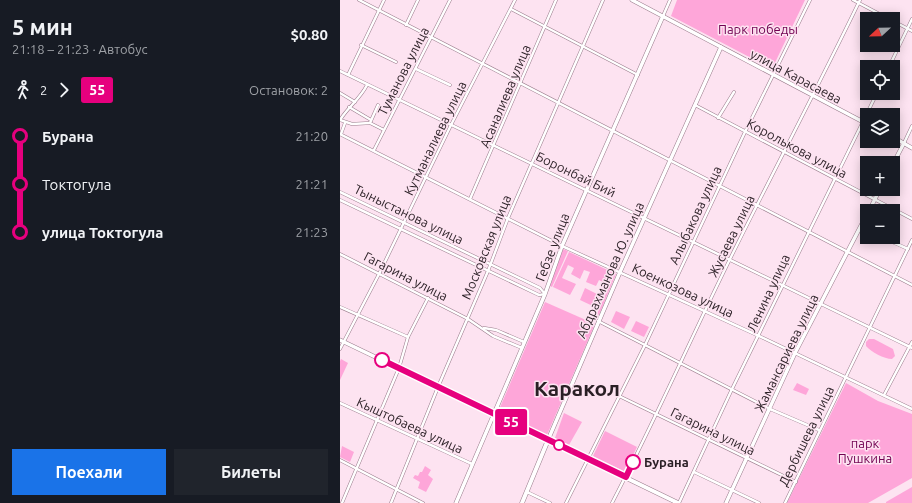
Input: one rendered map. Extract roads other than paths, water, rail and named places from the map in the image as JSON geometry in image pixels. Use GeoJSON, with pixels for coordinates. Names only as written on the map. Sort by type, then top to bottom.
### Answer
{"type":"FeatureCollection","features":[{"type":"Feature","properties":{"kind":"highway"},"geometry":{"type":"LineString","coordinates":[[548,440],[678,503]]}},
{"type":"Feature","properties":{"kind":"highway","name":"Абдрахманова Ю. улица"},"geometry":{"type":"LineString","coordinates":[[522,503],[548,440]]}},
{"type":"Feature","properties":{"kind":"main road","name":"улица Карасаева"},"geometry":{"type":"LineString","coordinates":[[635,1],[860,119]]}},
{"type":"Feature","properties":{"kind":"main road","name":"Гебзе улица"},"geometry":{"type":"LineString","coordinates":[[456,503],[545,294],[562,246],[663,16]]}},
{"type":"Feature","properties":{"kind":"main road","name":"Абдрахманова Ю. улица"},"geometry":{"type":"LineString","coordinates":[[548,440],[598,321],[721,47]]}},
{"type":"Feature","properties":{"kind":"main road"},"geometry":{"type":"LineString","coordinates":[[900,141],[912,148]]}},
{"type":"Feature","properties":{"kind":"main road"},"geometry":{"type":"LineString","coordinates":[[897,156],[904,143]]}},
{"type":"Feature","properties":{"kind":"main road"},"geometry":{"type":"LineString","coordinates":[[872,204],[876,196]]}},
{"type":"Feature","properties":{"kind":"main road","name":"Жамансариева улица"},"geometry":{"type":"LineString","coordinates":[[726,503],[795,353],[860,228]]}},
{"type":"Feature","properties":{"kind":"main road"},"geometry":{"type":"LineString","coordinates":[[342,341],[548,440]]}},
{"type":"Feature","properties":{"kind":"street"},"geometry":{"type":"LineString","coordinates":[[359,0],[431,39],[483,64],[912,285]]}},
{"type":"Feature","properties":{"kind":"street"},"geometry":{"type":"LineString","coordinates":[[348,75],[361,45],[384,0]]}},
{"type":"Feature","properties":{"kind":"street"},"geometry":{"type":"LineString","coordinates":[[406,25],[418,0]]}},
{"type":"Feature","properties":{"kind":"street","name":"Туманова улица"},"geometry":{"type":"LineString","coordinates":[[374,150],[400,102],[450,0]]}},
{"type":"Feature","properties":{"kind":"street","name":"Кутманалиева улица"},"geometry":{"type":"LineString","coordinates":[[340,349],[342,341],[379,274],[451,125],[515,0]]}},
{"type":"Feature","properties":{"kind":"street","name":"Асаналиева улица"},"geometry":{"type":"LineString","coordinates":[[470,199],[556,0]]}},
{"type":"Feature","properties":{"kind":"street","name":"Московская улица"},"geometry":{"type":"LineString","coordinates":[[391,503],[438,387],[488,271],[508,218],[557,102],[603,0]]}},
{"type":"Feature","properties":{"kind":"street","name":"Гебзе улица"},"geometry":{"type":"LineString","coordinates":[[663,16],[670,0]]}},
{"type":"Feature","properties":{"kind":"street","name":"Алыбакова улица"},"geometry":{"type":"LineString","coordinates":[[566,503],[620,397],[719,186],[810,0]]}},
{"type":"Feature","properties":{"kind":"street"},"geometry":{"type":"LineString","coordinates":[[853,0],[860,2],[877,12]]}},
{"type":"Feature","properties":{"kind":"street","name":"Жусаева улица"},"geometry":{"type":"LineString","coordinates":[[612,503],[682,363],[730,259],[860,2]]}},
{"type":"Feature","properties":{"kind":"street"},"geometry":{"type":"LineString","coordinates":[[511,9],[638,75]]}},
{"type":"Feature","properties":{"kind":"street"},"geometry":{"type":"LineString","coordinates":[[892,60],[912,19]]}},
{"type":"Feature","properties":{"kind":"street"},"geometry":{"type":"LineString","coordinates":[[900,24],[912,31]]}},
{"type":"Feature","properties":{"kind":"street"},"geometry":{"type":"LineString","coordinates":[[361,45],[396,62]]}},
{"type":"Feature","properties":{"kind":"street"},"geometry":{"type":"LineString","coordinates":[[416,69],[450,85]]}},
{"type":"Feature","properties":{"kind":"street","name":"Боронбай Бий"},"geometry":{"type":"LineString","coordinates":[[340,71],[400,102],[494,145],[586,191],[644,217],[911,348]]}},
{"type":"Feature","properties":{"kind":"street"},"geometry":{"type":"LineString","coordinates":[[367,85],[361,97],[349,107],[340,120],[345,123],[360,125],[371,121],[378,105]]}},
{"type":"Feature","properties":{"kind":"street"},"geometry":{"type":"LineString","coordinates":[[718,118],[734,92]]}},
{"type":"Feature","properties":{"kind":"street"},"geometry":{"type":"LineString","coordinates":[[340,93],[356,102]]}},
{"type":"Feature","properties":{"kind":"street","name":"Королькова улица"},"geometry":{"type":"LineString","coordinates":[[695,105],[912,219]]}},
{"type":"Feature","properties":{"kind":"street"},"geometry":{"type":"LineString","coordinates":[[349,107],[384,130]]}},
{"type":"Feature","properties":{"kind":"street"},"geometry":{"type":"LineString","coordinates":[[340,134],[345,123]]}},
{"type":"Feature","properties":{"kind":"street"},"geometry":{"type":"LineString","coordinates":[[904,143],[912,126]]}},
{"type":"Feature","properties":{"kind":"street","name":"Ленина улица"},"geometry":{"type":"LineString","coordinates":[[678,503],[808,231],[834,178],[860,131]]}},
{"type":"Feature","properties":{"kind":"street","name":"Коенкозова улица"},"geometry":{"type":"LineString","coordinates":[[340,134],[562,246],[759,336],[912,409]]}},
{"type":"Feature","properties":{"kind":"street","name":"Тыныстанова улица"},"geometry":{"type":"LineString","coordinates":[[340,192],[540,288],[545,294],[539,296],[340,200]]}},
{"type":"Feature","properties":{"kind":"street"},"geometry":{"type":"LineString","coordinates":[[869,327],[912,240]]}},
{"type":"Feature","properties":{"kind":"street"},"geometry":{"type":"LineString","coordinates":[[897,244],[908,249]]}},
{"type":"Feature","properties":{"kind":"street","name":"Гагарина улица"},"geometry":{"type":"LineString","coordinates":[[340,254],[468,318],[484,328],[493,336],[522,348]]}},
{"type":"Feature","properties":{"kind":"street"},"geometry":{"type":"LineString","coordinates":[[342,503],[358,469],[399,368],[408,337],[428,298]]}},
{"type":"Feature","properties":{"kind":"street"},"geometry":{"type":"LineString","coordinates":[[340,307],[408,337]]}},
{"type":"Feature","properties":{"kind":"street"},"geometry":{"type":"LineString","coordinates":[[598,321],[770,409],[819,430]]}},
{"type":"Feature","properties":{"kind":"street","name":"Дербишева улица"},"geometry":{"type":"LineString","coordinates":[[785,503],[819,430],[846,378],[869,327]]}},
{"type":"Feature","properties":{"kind":"street","name":"Гагарина улица"},"geometry":{"type":"LineString","coordinates":[[484,328],[496,330],[525,342]]}},
{"type":"Feature","properties":{"kind":"street"},"geometry":{"type":"LineString","coordinates":[[884,395],[911,348],[912,342]]}},
{"type":"Feature","properties":{"kind":"street","name":"Гагарина улица"},"geometry":{"type":"LineString","coordinates":[[620,397],[796,482]]}},
{"type":"Feature","properties":{"kind":"street","name":"Кыштобаева улица"},"geometry":{"type":"LineString","coordinates":[[340,403],[472,464]]}},
{"type":"Feature","properties":{"kind":"street"},"geometry":{"type":"LineString","coordinates":[[340,460],[422,503]]}},
{"type":"Feature","properties":{"kind":"street"},"geometry":{"type":"LineString","coordinates":[[694,472],[759,503]]}},
{"type":"Feature","properties":{"kind":"street"},"geometry":{"type":"LineString","coordinates":[[527,492],[550,503]]}},
{"type":"Feature","properties":{"kind":"place","name":"Бурана"},"geometry":{"type":"Point","coordinates":[633,462]}},
{"type":"Feature","properties":{"kind":"district","name":"Каракол"},"geometry":{"type":"Point","coordinates":[577,388]}},
{"type":"Feature","properties":{"kind":"park label","name":"Парк победы"},"geometry":{"type":"Point","coordinates":[758,29]}},
{"type":"Feature","properties":{"kind":"park label","name":"парк Пушкина"},"geometry":{"type":"Point","coordinates":[865,450]}}]}
